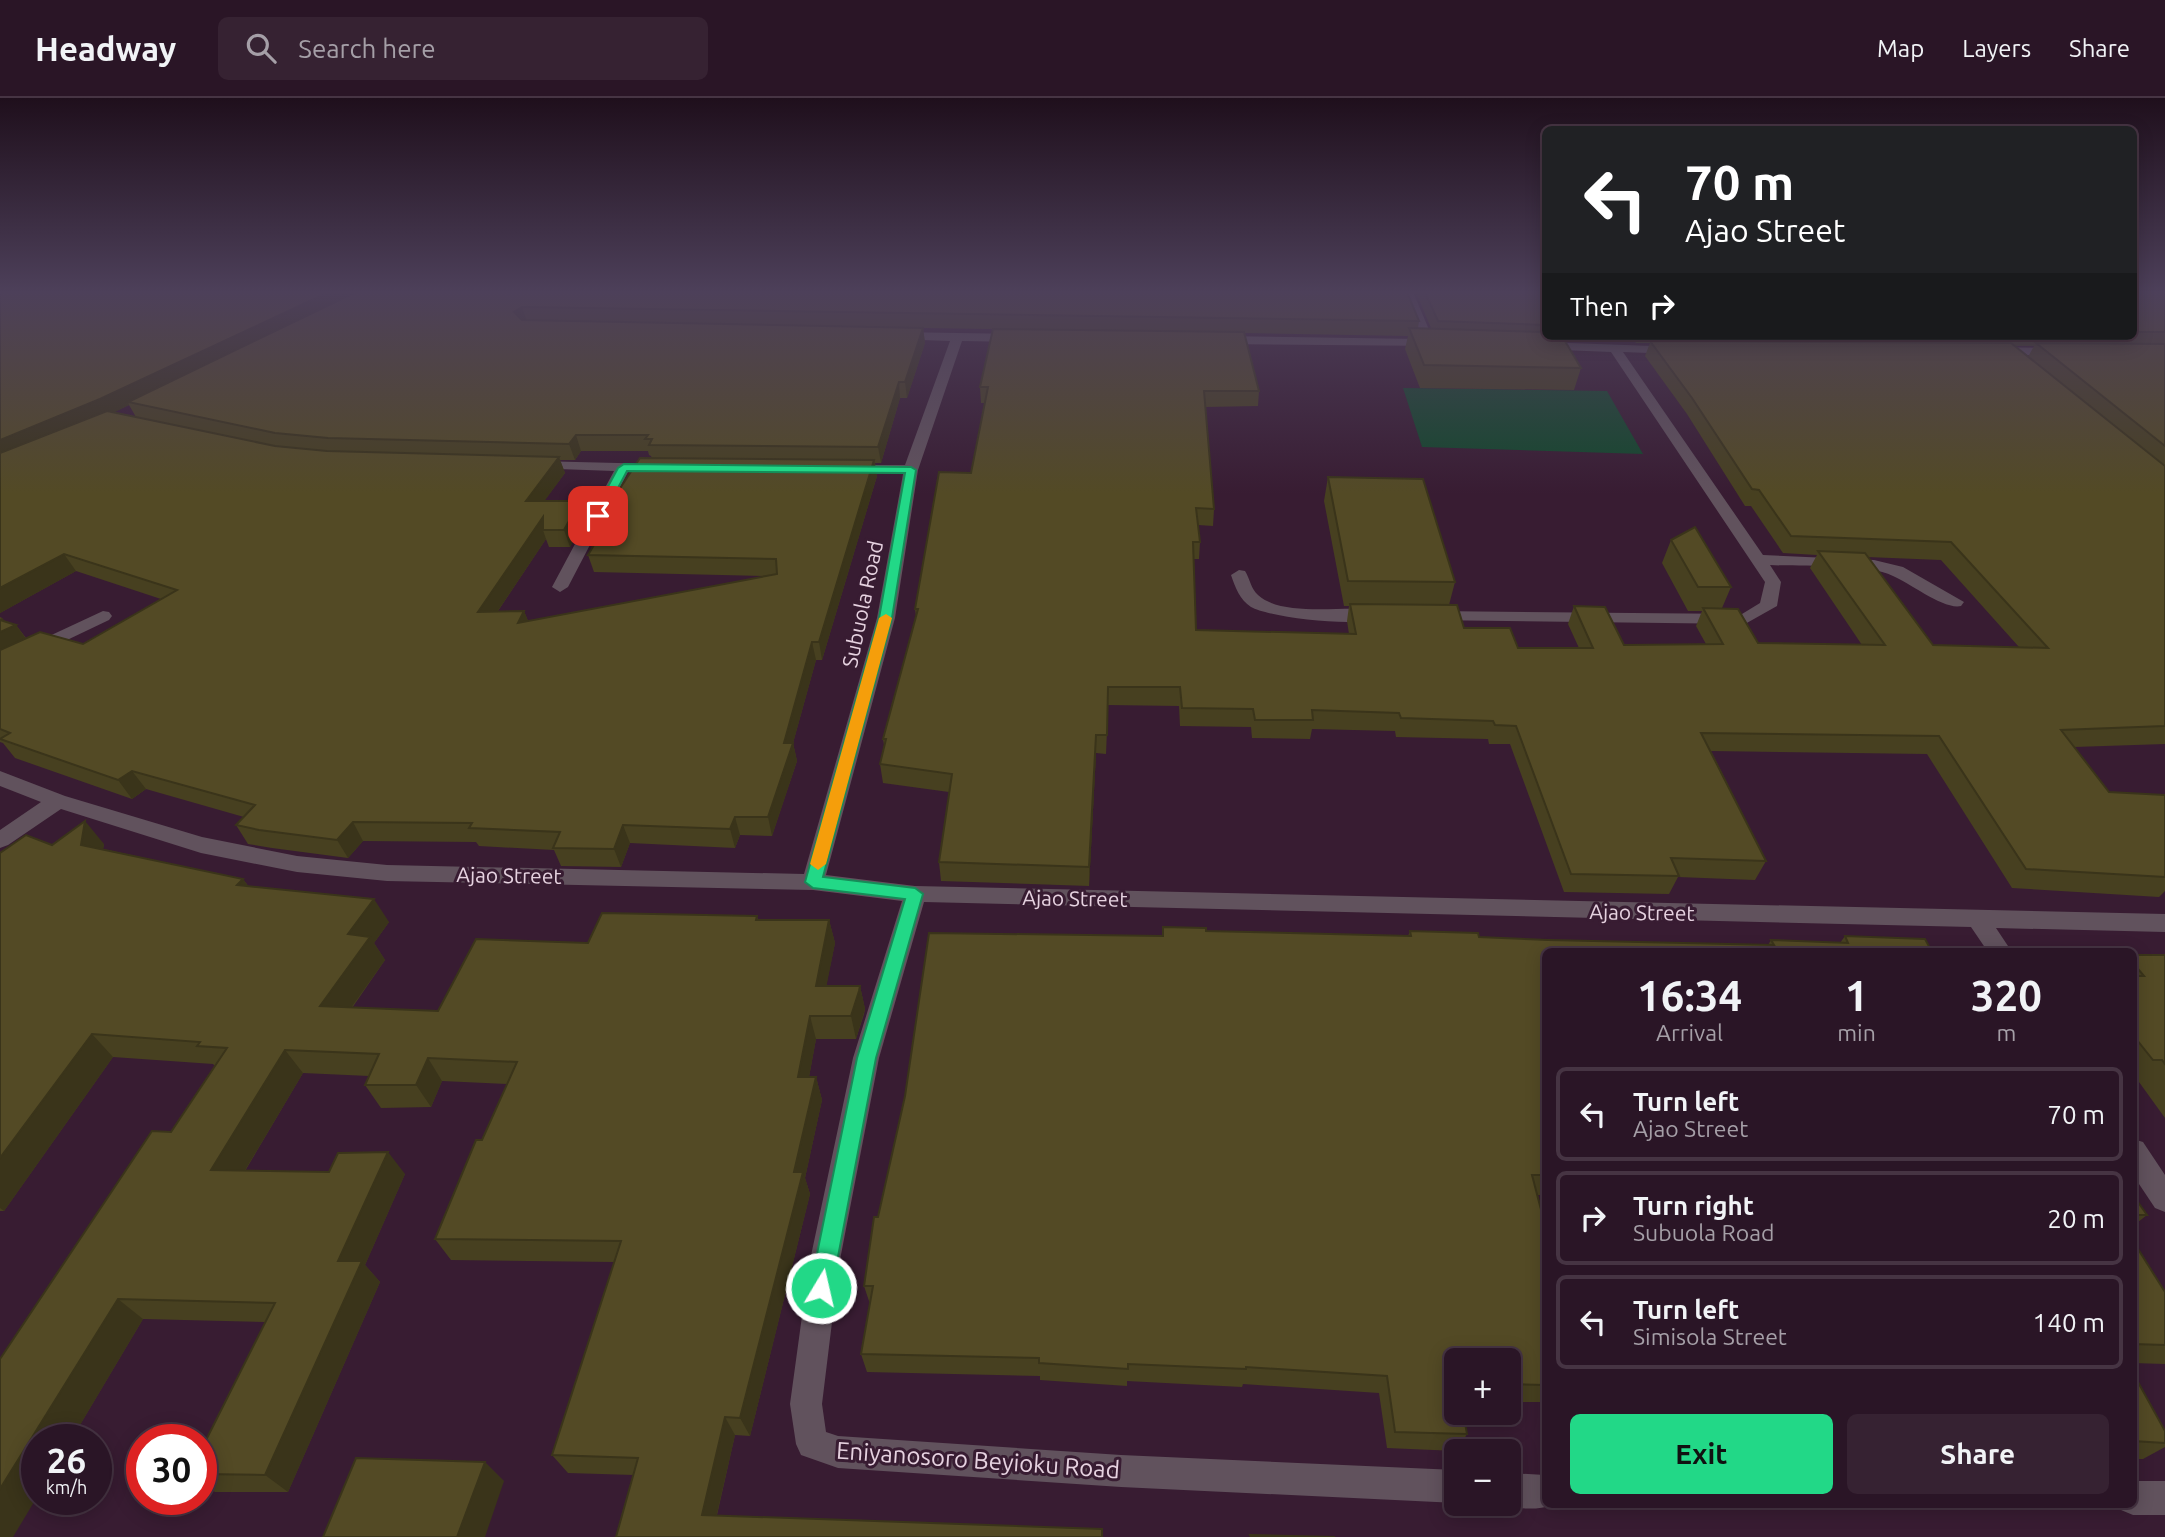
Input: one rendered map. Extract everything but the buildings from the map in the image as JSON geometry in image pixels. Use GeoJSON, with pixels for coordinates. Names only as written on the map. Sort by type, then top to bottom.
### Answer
{"type":"FeatureCollection","features":[{"type":"Feature","properties":{"kind":"street","name":"Subuola Road"},"geometry":{"type":"LineString","coordinates":[[813,882],[886,618],[911,470],[949,359]]}},
{"type":"Feature","properties":{"kind":"street"},"geometry":{"type":"LineString","coordinates":[[1415,616],[1745,619],[1768,606],[1773,582],[1622,359]]}},
{"type":"Feature","properties":{"kind":"street"},"geometry":{"type":"LineString","coordinates":[[2016,359],[2027,369]]}},
{"type":"Feature","properties":{"kind":"street"},"geometry":{"type":"LineString","coordinates":[[516,465],[679,468]]}},
{"type":"Feature","properties":{"kind":"street"},"geometry":{"type":"LineString","coordinates":[[560,587],[624,468]]}},
{"type":"Feature","properties":{"kind":"street"},"geometry":{"type":"LineString","coordinates":[[831,469],[911,470]]}},
{"type":"Feature","properties":{"kind":"street"},"geometry":{"type":"LineString","coordinates":[[1759,560],[1874,565],[1896,571],[1955,602]]}},
{"type":"Feature","properties":{"kind":"street"},"geometry":{"type":"LineString","coordinates":[[1239,575],[1245,593],[1261,605],[1288,611],[1389,616]]}},
{"type":"Feature","properties":{"kind":"street"},"geometry":{"type":"LineString","coordinates":[[0,666],[103,616]]}},
{"type":"Feature","properties":{"kind":"street","name":"Ajao Street"},"geometry":{"type":"LineString","coordinates":[[0,778],[58,801],[201,845],[297,864],[387,873],[813,882],[915,894],[2165,923]]}},
{"type":"Feature","properties":{"kind":"street"},"geometry":{"type":"LineString","coordinates":[[0,840],[58,801]]}},
{"type":"Feature","properties":{"kind":"street","name":"Eniyanosoro Beyioku Road"},"geometry":{"type":"LineString","coordinates":[[915,894],[866,1058],[824,1265],[806,1404],[812,1444],[838,1452],[1121,1471],[1444,1486]]}},
{"type":"Feature","properties":{"kind":"street"},"geometry":{"type":"LineString","coordinates":[[1978,919],[1997,948]]}},
{"type":"Feature","properties":{"kind":"street"},"geometry":{"type":"LineString","coordinates":[[2137,1157],[2165,1199]]}},
{"type":"Feature","properties":{"kind":"street"},"geometry":{"type":"LineString","coordinates":[[1521,1490],[1542,1491]]}},
{"type":"Feature","properties":{"kind":"street"},"geometry":{"type":"LineString","coordinates":[[2137,1498],[2165,1498]]}},
{"type":"Feature","properties":{"kind":"green space"},"geometry":{"type":"Polygon","coordinates":[[[1403,388],[1607,391],[1643,454],[1422,447],[1403,388]]]}},
{"type":"Feature","properties":{"kind":"slow traffic"},"geometry":{"type":"LineString","coordinates":[[818,864],[886,618]]}},
{"type":"Feature","properties":{"kind":"route"},"geometry":{"type":"LineString","coordinates":[[598,516],[624,468],[911,470],[886,618],[813,882],[915,894],[866,1058],[821,1288]]}}]}
